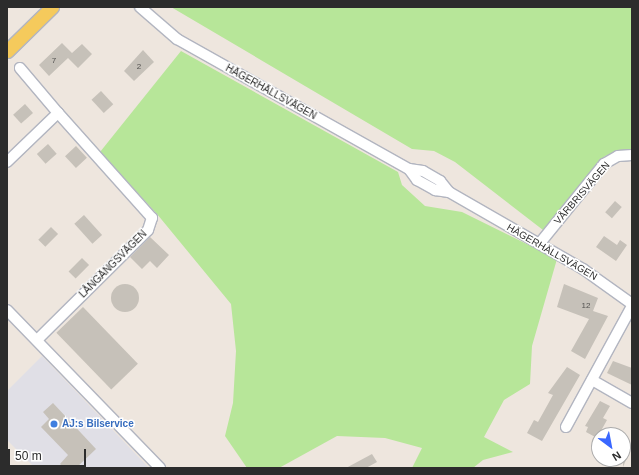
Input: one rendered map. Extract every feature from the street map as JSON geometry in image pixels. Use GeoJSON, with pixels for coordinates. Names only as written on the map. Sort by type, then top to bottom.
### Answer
{"type":"FeatureCollection","features":[{"type":"Feature","properties":{"kind":"main road"},"geometry":{"type":"LineString","coordinates":[[7,51],[52,7]]}},
{"type":"Feature","properties":{"kind":"street","name":"HÄGERHÄLLSVÄGEN"},"geometry":{"type":"LineString","coordinates":[[140,7],[177,39],[408,169],[423,171],[440,181],[449,192],[596,277],[632,305],[566,427]]}},
{"type":"Feature","properties":{"kind":"street","name":"LÅNGÄNGSVÄGEN"},"geometry":{"type":"LineString","coordinates":[[20,68],[58,114],[152,218],[148,230],[37,340]]}},
{"type":"Feature","properties":{"kind":"street"},"geometry":{"type":"LineString","coordinates":[[7,162],[58,114]]}},
{"type":"Feature","properties":{"kind":"street","name":"VÅRBRISVÄGEN"},"geometry":{"type":"LineString","coordinates":[[540,244],[604,164],[618,156],[632,156]]}},
{"type":"Feature","properties":{"kind":"street"},"geometry":{"type":"LineString","coordinates":[[7,310],[160,468]]}},
{"type":"Feature","properties":{"kind":"street"},"geometry":{"type":"LineString","coordinates":[[592,380],[632,403]]}},
{"type":"Feature","properties":{"kind":"shaded area"},"geometry":{"type":"Polygon","coordinates":[[[42,356],[149,468],[35,468],[7,440],[7,391],[42,356]]]}},
{"type":"Feature","properties":{"kind":"green space"},"geometry":{"type":"Polygon","coordinates":[[[171,7],[632,7],[632,150],[605,156],[543,230],[455,162],[434,151],[412,149],[171,7]]]}},
{"type":"Feature","properties":{"kind":"green space"},"geometry":{"type":"Polygon","coordinates":[[[181,51],[398,172],[402,185],[425,206],[462,212],[557,259],[532,346],[530,384],[504,400],[484,437],[513,452],[483,460],[473,468],[412,468],[422,448],[385,438],[337,436],[279,468],[247,468],[225,436],[233,403],[236,351],[231,304],[157,214],[100,152],[181,51]]]}},
{"type":"Feature","properties":{"kind":"building"},"geometry":{"type":"Polygon","coordinates":[[[62,43],[72,53],[82,44],[92,54],[78,68],[68,58],[49,76],[39,65],[62,43]]]}},
{"type":"Feature","properties":{"kind":"building"},"geometry":{"type":"Polygon","coordinates":[[[143,50],[154,62],[134,81],[124,71],[143,50]]]}},
{"type":"Feature","properties":{"kind":"building"},"geometry":{"type":"Polygon","coordinates":[[[101,91],[113,104],[104,113],[91,100],[101,91]]]}},
{"type":"Feature","properties":{"kind":"building"},"geometry":{"type":"Polygon","coordinates":[[[25,104],[33,113],[21,124],[13,115],[25,104]]]}},
{"type":"Feature","properties":{"kind":"building"},"geometry":{"type":"Polygon","coordinates":[[[48,144],[57,154],[46,164],[37,154],[48,144]]]}},
{"type":"Feature","properties":{"kind":"building"},"geometry":{"type":"Polygon","coordinates":[[[76,146],[87,158],[76,168],[65,156],[76,146]]]}},
{"type":"Feature","properties":{"kind":"building"},"geometry":{"type":"Polygon","coordinates":[[[615,201],[622,207],[612,218],[605,212],[615,201]]]}},
{"type":"Feature","properties":{"kind":"building"},"geometry":{"type":"Polygon","coordinates":[[[84,215],[102,235],[92,244],[74,224],[84,215]]]}},
{"type":"Feature","properties":{"kind":"building"},"geometry":{"type":"Polygon","coordinates":[[[51,227],[58,234],[45,247],[38,240],[51,227]]]}},
{"type":"Feature","properties":{"kind":"building"},"geometry":{"type":"Polygon","coordinates":[[[604,236],[617,245],[620,240],[627,245],[616,261],[596,247],[604,236]]]}},
{"type":"Feature","properties":{"kind":"building"},"geometry":{"type":"Polygon","coordinates":[[[150,237],[169,255],[157,268],[150,261],[142,269],[130,257],[150,237]]]}},
{"type":"Feature","properties":{"kind":"building"},"geometry":{"type":"Polygon","coordinates":[[[82,258],[89,265],[76,279],[69,271],[82,258]]]}},
{"type":"Feature","properties":{"kind":"building"},"geometry":{"type":"Polygon","coordinates":[[[125,284],[135,288],[139,298],[135,308],[125,312],[115,308],[111,298],[115,288],[125,284]]]}},
{"type":"Feature","properties":{"kind":"building"},"geometry":{"type":"Polygon","coordinates":[[[564,284],[598,298],[593,311],[608,316],[585,359],[571,351],[589,319],[557,307],[564,284]]]}},
{"type":"Feature","properties":{"kind":"building"},"geometry":{"type":"Polygon","coordinates":[[[83,307],[138,364],[111,390],[56,333],[83,307]]]}},
{"type":"Feature","properties":{"kind":"building"},"geometry":{"type":"Polygon","coordinates":[[[613,361],[632,368],[632,385],[607,373],[613,361]]]}},
{"type":"Feature","properties":{"kind":"building"},"geometry":{"type":"Polygon","coordinates":[[[567,367],[580,375],[542,441],[527,433],[534,420],[538,422],[553,395],[548,393],[567,367]]]}},
{"type":"Feature","properties":{"kind":"building"},"geometry":{"type":"Polygon","coordinates":[[[600,401],[610,406],[603,418],[607,420],[603,427],[591,427],[591,435],[586,432],[588,427],[585,426],[600,401]]]}},
{"type":"Feature","properties":{"kind":"building"},"geometry":{"type":"Polygon","coordinates":[[[53,403],[96,449],[76,468],[64,468],[60,464],[68,455],[41,427],[49,419],[43,412],[53,403]]]}},
{"type":"Feature","properties":{"kind":"building"},"geometry":{"type":"Polygon","coordinates":[[[372,454],[377,462],[366,468],[346,468],[372,454]]]}},
{"type":"Feature","properties":{"kind":"place","name":"AJ:s Bilservice"},"geometry":{"type":"Point","coordinates":[54,424]}}]}
